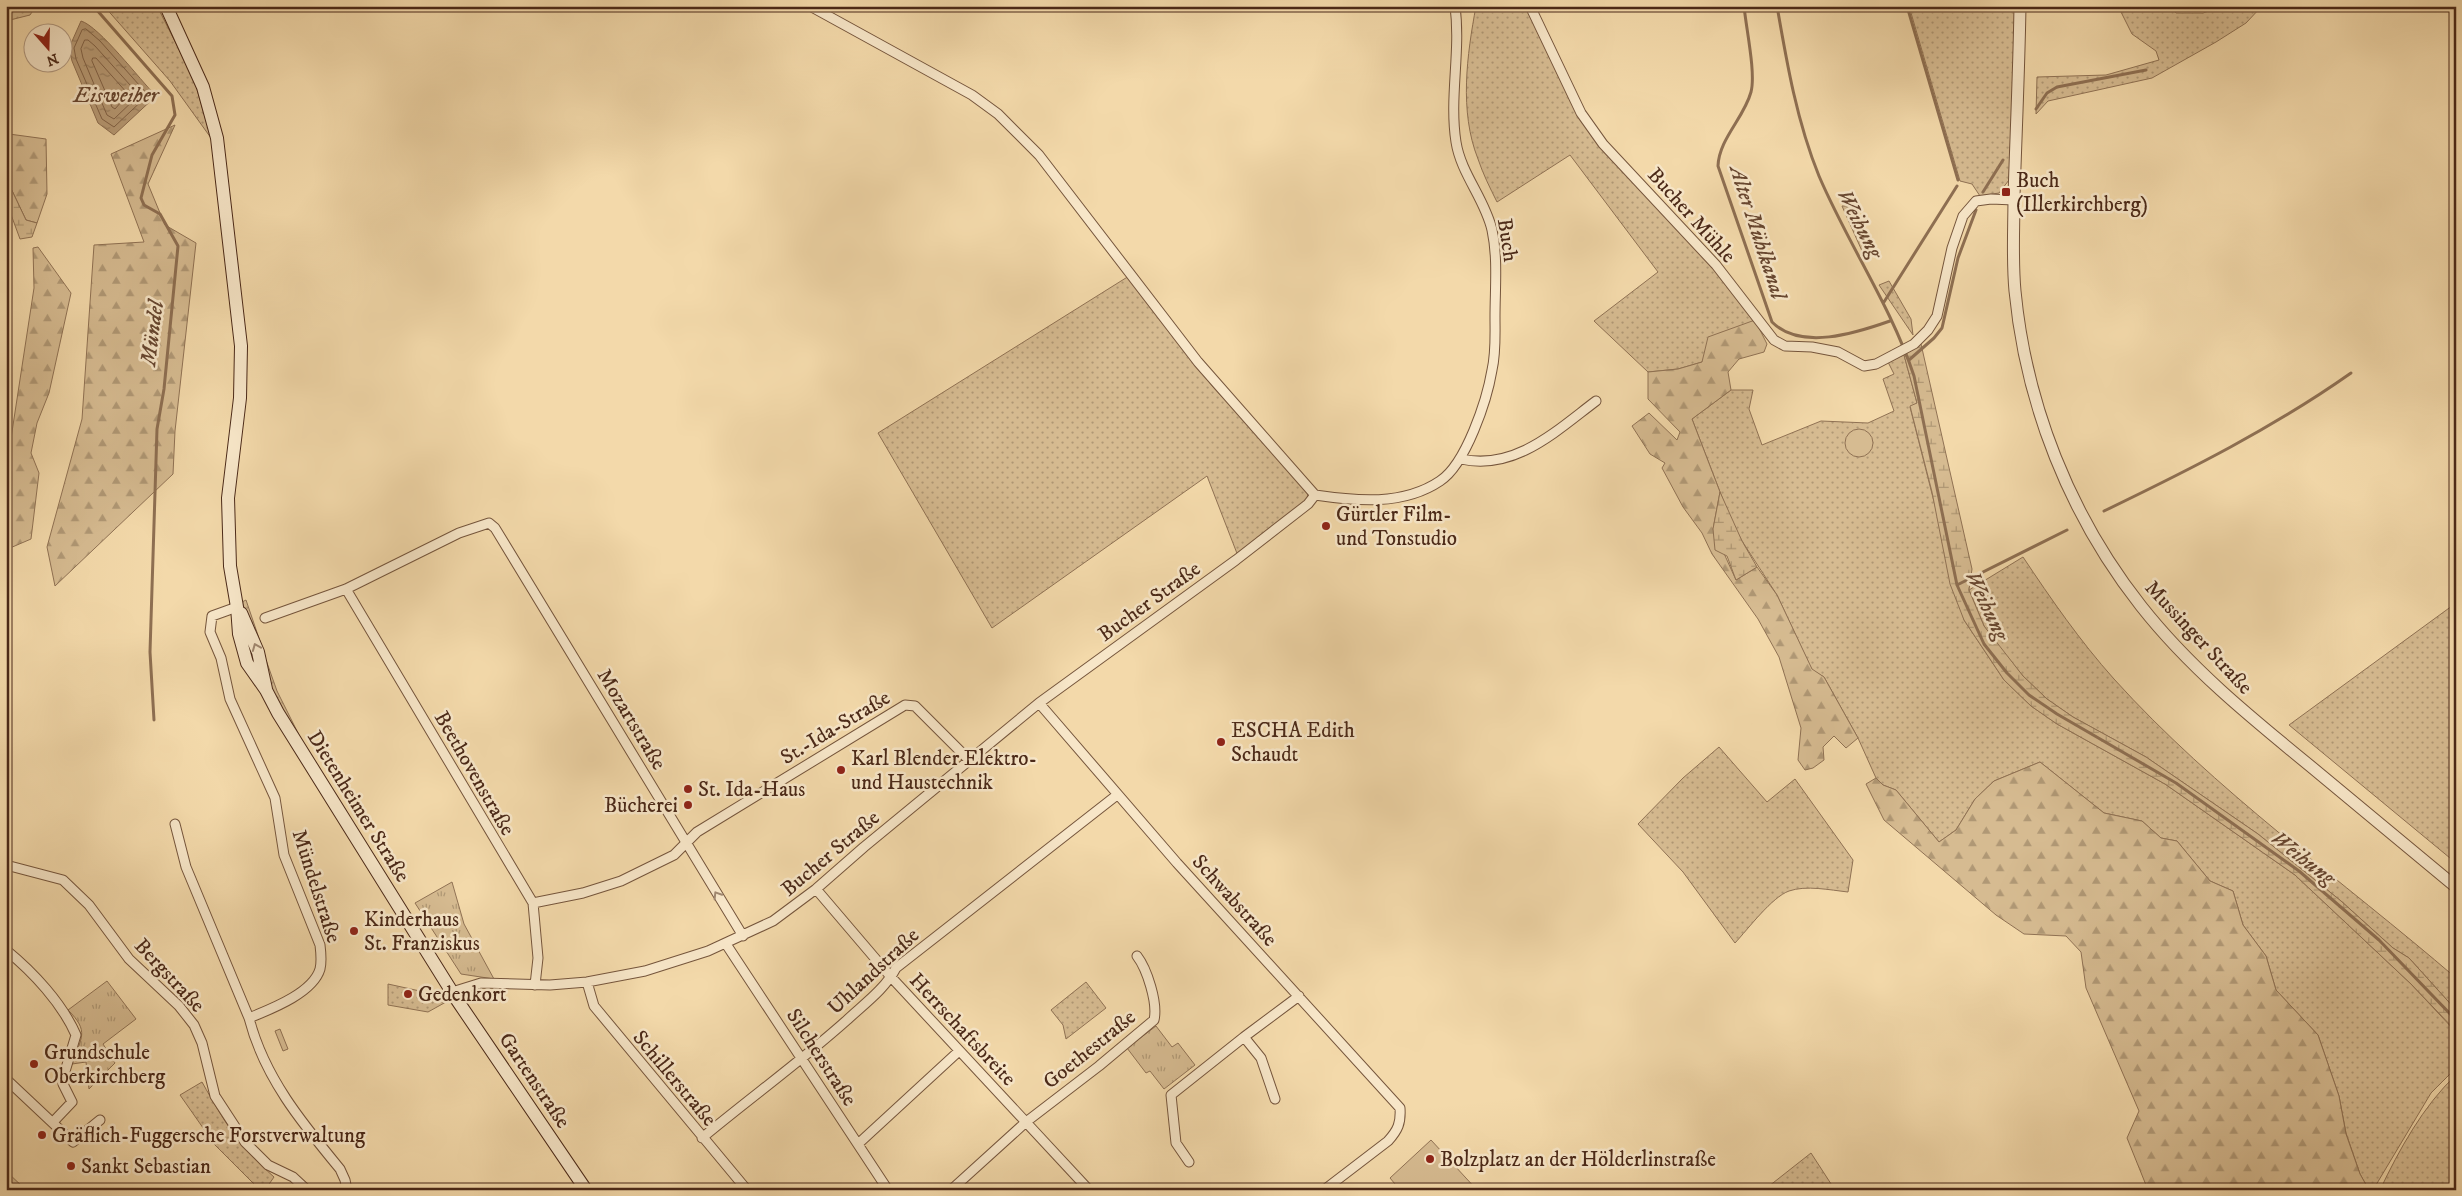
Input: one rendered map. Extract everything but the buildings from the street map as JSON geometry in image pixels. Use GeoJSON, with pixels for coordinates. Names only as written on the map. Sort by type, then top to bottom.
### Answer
{"type":"FeatureCollection","features":[{"type":"Feature","properties":{"kind":"main road","name":"Dietenheimer Straße"},"geometry":{"type":"LineString","coordinates":[[166,6],[203,87],[217,138],[223,174],[241,346],[240,398],[228,498],[228,542],[238,607],[239,634],[247,664],[266,690],[452,992]]}},
{"type":"Feature","properties":{"kind":"main road","name":"Gartenstraße"},"geometry":{"type":"LineString","coordinates":[[452,992],[586,1190]]}},
{"type":"Feature","properties":{"kind":"street"},"geometry":{"type":"LineString","coordinates":[[810,6],[972,94],[1015,130],[1039,155],[1198,362],[1315,495]]}},
{"type":"Feature","properties":{"kind":"street","name":"Buch"},"geometry":{"type":"LineString","coordinates":[[1315,495],[1363,501],[1406,496],[1443,480],[1461,459],[1469,442],[1492,372],[1495,264],[1490,222],[1456,144],[1454,104],[1458,27],[1455,6]]}},
{"type":"Feature","properties":{"kind":"street","name":"Bucher Mühle"},"geometry":{"type":"LineString","coordinates":[[1530,6],[1582,113],[1598,136],[1716,265],[1774,340],[1785,346],[1812,347],[1838,352],[1864,366],[1876,364],[1914,344],[1928,330],[1937,316],[1952,248],[1963,216],[1976,201],[1992,199],[2014,200]]}},
{"type":"Feature","properties":{"kind":"street","name":"Mussinger Straße"},"geometry":{"type":"LineString","coordinates":[[2020,6],[2013,249],[2015,290],[2027,365],[2051,448],[2095,539],[2142,607],[2201,672],[2238,707],[2456,887]]}},
{"type":"Feature","properties":{"kind":"street"},"geometry":{"type":"LineString","coordinates":[[1461,459],[1472,461],[1501,459],[1528,450],[1596,401]]}},
{"type":"Feature","properties":{"kind":"street","name":"Bucher Straße"},"geometry":{"type":"LineString","coordinates":[[452,992],[481,983],[535,985],[587,982],[645,971],[726,944],[785,914],[1038,703],[1236,560],[1308,504],[1315,495]]}},
{"type":"Feature","properties":{"kind":"street","name":"Mozartstraße"},"geometry":{"type":"LineString","coordinates":[[346,589],[459,533],[489,523],[495,528],[743,936]]}},
{"type":"Feature","properties":{"kind":"street"},"geometry":{"type":"LineString","coordinates":[[265,618],[346,589]]}},
{"type":"Feature","properties":{"kind":"street","name":"Beethovenstraße"},"geometry":{"type":"LineString","coordinates":[[346,589],[532,902],[538,958],[535,985]]}},
{"type":"Feature","properties":{"kind":"street","name":"Mündelstraße"},"geometry":{"type":"LineString","coordinates":[[238,607],[212,616],[210,632],[221,658],[230,699],[240,725],[275,798],[284,855],[320,946],[321,957],[320,970],[308,987],[280,1005],[249,1018]]}},
{"type":"Feature","properties":{"kind":"street","name":"Schwabstraße"},"geometry":{"type":"LineString","coordinates":[[1038,703],[1117,795],[1400,1108],[1401,1121],[1397,1132],[1324,1190]]}},
{"type":"Feature","properties":{"kind":"street","name":"St.-Ida-Straße"},"geometry":{"type":"LineString","coordinates":[[532,902],[583,893],[621,881],[674,855],[685,842],[704,827],[905,705],[915,706],[969,760]]}},
{"type":"Feature","properties":{"kind":"street","name":"Uhlandstraße"},"geometry":{"type":"LineString","coordinates":[[702,1138],[803,1059],[874,996],[891,977],[896,968],[1117,795]]}},
{"type":"Feature","properties":{"kind":"street"},"geometry":{"type":"LineString","coordinates":[[175,824],[186,868],[249,1018],[255,1039],[288,1105],[340,1170],[347,1190]]}},
{"type":"Feature","properties":{"kind":"street","name":"Bergstraße"},"geometry":{"type":"LineString","coordinates":[[6,865],[63,880],[89,905],[129,959],[179,1006],[194,1025],[202,1043],[216,1096],[245,1142],[268,1165],[293,1177],[307,1190]]}},
{"type":"Feature","properties":{"kind":"street","name":"Herrschaftsbreite"},"geometry":{"type":"LineString","coordinates":[[816,889],[891,977],[1089,1190]]}},
{"type":"Feature","properties":{"kind":"street","name":"Silcherstraße"},"geometry":{"type":"LineString","coordinates":[[726,944],[888,1190]]}},
{"type":"Feature","properties":{"kind":"street"},"geometry":{"type":"LineString","coordinates":[[6,950],[23,964],[52,998],[76,1035],[63,1078],[63,1084],[72,1102],[54,1122]]}},
{"type":"Feature","properties":{"kind":"street","name":"Goethestraße"},"geometry":{"type":"LineString","coordinates":[[951,1190],[1026,1122],[1099,1066],[1154,1020],[1155,1010],[1146,967],[1136,956]]}},
{"type":"Feature","properties":{"kind":"street","name":"Schillerstraße"},"geometry":{"type":"LineString","coordinates":[[587,982],[594,1006],[747,1190]]}},
{"type":"Feature","properties":{"kind":"street"},"geometry":{"type":"LineString","coordinates":[[1189,1162],[1176,1143],[1171,1095],[1299,996]]}},
{"type":"Feature","properties":{"kind":"street"},"geometry":{"type":"LineString","coordinates":[[1244,1037],[1261,1058],[1274,1099]]}},
{"type":"Feature","properties":{"kind":"street"},"geometry":{"type":"LineString","coordinates":[[858,1144],[959,1051]]}},
{"type":"Feature","properties":{"kind":"street"},"geometry":{"type":"LineString","coordinates":[[6,1079],[54,1122],[73,1142],[100,1120]]}},
{"type":"Feature","properties":{"kind":"green space"},"geometry":{"type":"Polygon","coordinates":[[[6,6],[36,6],[30,15],[6,21],[6,6]]]}},
{"type":"Feature","properties":{"kind":"green space"},"geometry":{"type":"Polygon","coordinates":[[[104,6],[157,6],[194,79],[211,138],[170,81],[104,6]]]}},
{"type":"Feature","properties":{"kind":"green space"},"geometry":{"type":"Polygon","coordinates":[[[1476,6],[1525,6],[1572,102],[1717,272],[1755,320],[1702,362],[1678,369],[1648,372],[1594,321],[1658,272],[1570,155],[1497,202],[1480,165],[1468,122],[1466,83],[1476,6]]]}},
{"type":"Feature","properties":{"kind":"green space"},"geometry":{"type":"Polygon","coordinates":[[[1909,6],[2016,6],[2009,180],[1999,193],[1980,196],[1972,184],[1960,181],[1909,6]]]}},
{"type":"Feature","properties":{"kind":"green space"},"geometry":{"type":"Polygon","coordinates":[[[2118,6],[2171,6],[2176,13],[2203,13],[2223,6],[2262,6],[2246,23],[2152,78],[2048,101],[2036,114],[2037,77],[2106,75],[2159,60],[2156,51],[2132,34],[2118,6]]]}},
{"type":"Feature","properties":{"kind":"green space"},"geometry":{"type":"Polygon","coordinates":[[[6,106],[9,134],[46,139],[47,194],[37,223],[26,220],[6,178],[6,106]]]}},
{"type":"Feature","properties":{"kind":"green space"},"geometry":{"type":"Polygon","coordinates":[[[175,125],[148,184],[165,225],[196,243],[175,431],[173,474],[55,586],[47,547],[82,419],[94,245],[144,242],[111,154],[175,125]]]}},
{"type":"Feature","properties":{"kind":"green space"},"geometry":{"type":"Polygon","coordinates":[[[6,178],[26,220],[37,223],[32,237],[20,239],[6,201],[6,178]]]}},
{"type":"Feature","properties":{"kind":"green space"},"geometry":{"type":"Polygon","coordinates":[[[1842,206],[1849,206],[1867,232],[1869,253],[1862,251],[1842,206]]]}},
{"type":"Feature","properties":{"kind":"green space"},"geometry":{"type":"Polygon","coordinates":[[[38,247],[71,293],[49,393],[37,423],[31,453],[39,473],[31,539],[10,548],[6,547],[6,471],[34,288],[33,248],[38,247]]]}},
{"type":"Feature","properties":{"kind":"green space"},"geometry":{"type":"Polygon","coordinates":[[[1129,276],[1213,387],[1307,488],[1308,499],[1238,556],[1207,476],[992,628],[878,433],[1129,276]]]}},
{"type":"Feature","properties":{"kind":"green space"},"geometry":{"type":"Polygon","coordinates":[[[1889,281],[1911,319],[1913,335],[1879,285],[1889,281]]]}},
{"type":"Feature","properties":{"kind":"green space"},"geometry":{"type":"Polygon","coordinates":[[[1755,320],[1767,344],[1764,352],[1739,359],[1728,372],[1731,390],[1692,419],[1720,492],[1713,529],[1736,580],[1757,567],[1777,595],[1812,669],[1824,677],[1858,738],[1846,748],[1834,736],[1823,747],[1824,760],[1813,768],[1805,770],[1798,760],[1801,728],[1779,657],[1758,619],[1712,554],[1702,533],[1683,507],[1662,468],[1665,463],[1650,454],[1632,426],[1649,413],[1677,440],[1680,432],[1648,399],[1648,372],[1678,369],[1702,362],[1708,337],[1755,320]]]}},
{"type":"Feature","properties":{"kind":"green space"},"geometry":{"type":"Polygon","coordinates":[[[1921,344],[1972,569],[1969,590],[1984,626],[2023,676],[2047,699],[2073,717],[2146,757],[2258,834],[2341,901],[2393,948],[2409,958],[2456,1010],[2456,1031],[2411,984],[2295,875],[2165,784],[2057,724],[2031,706],[2004,680],[1964,620],[1950,584],[1932,492],[1910,406],[1917,403],[1904,355],[1921,344]]]}},
{"type":"Feature","properties":{"kind":"green space"},"geometry":{"type":"Polygon","coordinates":[[[1904,355],[1917,403],[1910,407],[1964,620],[2004,680],[2031,706],[2057,724],[2165,784],[2295,875],[2411,984],[2455,1031],[2456,1068],[2431,1093],[2373,1190],[2369,1190],[2360,1174],[2346,1133],[2339,1096],[2318,1035],[2276,990],[2266,956],[2243,925],[2233,891],[2210,881],[2177,841],[2161,838],[2142,821],[2104,813],[2040,762],[1994,781],[1975,799],[1956,830],[1939,842],[1896,790],[1883,785],[1876,778],[1858,738],[1824,677],[1812,670],[1777,595],[1742,541],[1730,518],[1692,419],[1731,390],[1753,390],[1749,409],[1762,445],[1821,421],[1868,423],[1894,411],[1883,379],[1894,374],[1888,362],[1904,355]]]}},
{"type":"Feature","properties":{"kind":"green space"},"geometry":{"type":"Polygon","coordinates":[[[1859,429],[1869,433],[1873,443],[1869,453],[1859,457],[1849,453],[1845,443],[1849,433],[1859,429]]]}},
{"type":"Feature","properties":{"kind":"green space"},"geometry":{"type":"Polygon","coordinates":[[[1720,492],[1742,541],[1757,567],[1736,580],[1727,556],[1715,550],[1713,529],[1720,492]]]}},
{"type":"Feature","properties":{"kind":"green space"},"geometry":{"type":"Polygon","coordinates":[[[2023,557],[2089,650],[2153,720],[2236,797],[2456,978],[2456,1010],[2409,958],[2393,948],[2341,901],[2258,834],[2146,757],[2073,717],[2047,699],[2023,676],[1984,626],[1969,590],[2023,557]]]}},
{"type":"Feature","properties":{"kind":"green space"},"geometry":{"type":"Polygon","coordinates":[[[246,600],[264,653],[261,652],[242,602],[246,600]]]}},
{"type":"Feature","properties":{"kind":"green space"},"geometry":{"type":"Polygon","coordinates":[[[2456,603],[2456,863],[2289,725],[2456,603]]]}},
{"type":"Feature","properties":{"kind":"green space"},"geometry":{"type":"Polygon","coordinates":[[[266,660],[277,691],[301,739],[271,690],[266,660]]]}},
{"type":"Feature","properties":{"kind":"green space"},"geometry":{"type":"Polygon","coordinates":[[[1719,747],[1767,802],[1795,779],[1853,860],[1848,892],[1810,888],[1796,889],[1782,894],[1768,906],[1735,943],[1683,872],[1638,824],[1683,778],[1719,747]]]}},
{"type":"Feature","properties":{"kind":"green space"},"geometry":{"type":"Polygon","coordinates":[[[2040,762],[2104,813],[2142,821],[2161,838],[2177,841],[2210,881],[2233,891],[2243,925],[2266,956],[2276,990],[2318,1035],[2339,1096],[2346,1134],[2360,1174],[2369,1190],[2148,1190],[2127,1138],[2139,1111],[2086,988],[2081,952],[2066,936],[2024,934],[1996,915],[1884,820],[1866,784],[1876,778],[1883,785],[1896,790],[1939,842],[1956,830],[1975,799],[1994,781],[2040,762]]]}},
{"type":"Feature","properties":{"kind":"green space"},"geometry":{"type":"Polygon","coordinates":[[[452,882],[464,924],[494,979],[461,974],[415,903],[452,882]]]}},
{"type":"Feature","properties":{"kind":"green space"},"geometry":{"type":"Polygon","coordinates":[[[107,981],[136,1019],[103,1044],[115,1063],[89,1089],[86,1062],[72,1064],[82,1035],[79,1024],[68,1010],[107,981]]]}},
{"type":"Feature","properties":{"kind":"green space"},"geometry":{"type":"Polygon","coordinates":[[[1086,982],[1106,1008],[1066,1039],[1063,1025],[1051,1010],[1086,982]]]}},
{"type":"Feature","properties":{"kind":"green space"},"geometry":{"type":"Polygon","coordinates":[[[388,984],[443,996],[446,1002],[428,1012],[388,1005],[388,984]]]}},
{"type":"Feature","properties":{"kind":"green space"},"geometry":{"type":"Polygon","coordinates":[[[1156,1026],[1172,1047],[1178,1043],[1195,1065],[1164,1089],[1150,1071],[1146,1073],[1127,1048],[1156,1026]]]}},
{"type":"Feature","properties":{"kind":"green space"},"geometry":{"type":"Polygon","coordinates":[[[280,1029],[288,1049],[283,1051],[275,1031],[280,1029]]]}},
{"type":"Feature","properties":{"kind":"green space"},"geometry":{"type":"Polygon","coordinates":[[[2456,1075],[2456,1190],[2380,1190],[2422,1114],[2456,1075]]]}},
{"type":"Feature","properties":{"kind":"green space"},"geometry":{"type":"Polygon","coordinates":[[[202,1082],[241,1144],[274,1177],[265,1190],[260,1190],[215,1145],[180,1095],[202,1082]]]}},
{"type":"Feature","properties":{"kind":"green space","name":"Bolzplatz an der Hölderlinstraße"},"geometry":{"type":"Polygon","coordinates":[[[1431,1140],[1477,1190],[1400,1190],[1390,1178],[1431,1140]]]}},
{"type":"Feature","properties":{"kind":"green space"},"geometry":{"type":"Polygon","coordinates":[[[1811,1153],[1835,1190],[1764,1190],[1811,1153]]]}},
{"type":"Feature","properties":{"kind":"green space"},"geometry":{"type":"Polygon","coordinates":[[[6,1171],[26,1190],[6,1190],[6,1171]]]}},
{"type":"Feature","properties":{"kind":"water","name":"Eisweiher"},"geometry":{"type":"Polygon","coordinates":[[[81,21],[89,25],[109,43],[156,96],[114,135],[98,123],[72,61],[72,41],[81,21]]]}},
{"type":"Feature","properties":{"kind":"waterway","name":"Mündel"},"geometry":{"type":"LineString","coordinates":[[89,6],[96,9],[172,96],[175,115],[152,155],[141,198],[144,205],[160,214],[178,246],[164,389],[157,429],[150,652],[154,720]]}},
{"type":"Feature","properties":{"kind":"waterway","name":"Alter Mühlkanal"},"geometry":{"type":"LineString","coordinates":[[1744,6],[1752,62],[1751,92],[1748,102],[1727,138],[1719,156],[1718,166],[1772,322],[1784,331],[1798,336],[1813,338],[1845,334],[1890,321]]}},
{"type":"Feature","properties":{"kind":"waterway","name":"Weihung"},"geometry":{"type":"LineString","coordinates":[[1777,6],[1794,92],[1811,156],[1830,201],[1894,325],[1914,376],[1957,585],[1984,644],[2007,673],[2029,695],[2057,714],[2176,783],[2299,871],[2379,940],[2456,1020]]}},
{"type":"Feature","properties":{"kind":"waterway"},"geometry":{"type":"LineString","coordinates":[[1907,6],[1958,180]]}},
{"type":"Feature","properties":{"kind":"waterway"},"geometry":{"type":"LineString","coordinates":[[2036,109],[2047,93],[2057,87],[2146,70]]}},
{"type":"Feature","properties":{"kind":"waterway"},"geometry":{"type":"LineString","coordinates":[[1983,192],[2003,160]]}},
{"type":"Feature","properties":{"kind":"waterway"},"geometry":{"type":"LineString","coordinates":[[1884,302],[1957,186]]}},
{"type":"Feature","properties":{"kind":"waterway"},"geometry":{"type":"LineString","coordinates":[[1909,360],[1934,338],[1942,328],[1958,258],[1976,210]]}},
{"type":"Feature","properties":{"kind":"waterway"},"geometry":{"type":"LineString","coordinates":[[2104,511],[2199,464],[2261,430],[2351,373]]}},
{"type":"Feature","properties":{"kind":"waterway"},"geometry":{"type":"LineString","coordinates":[[1957,585],[2067,530]]}},
{"type":"Feature","properties":{"kind":"place","name":"Buch (Illerkirchberg)"},"geometry":{"type":"Point","coordinates":[2006,192]}},
{"type":"Feature","properties":{"kind":"place","name":"Gürtler Film- und Tonstudio"},"geometry":{"type":"Point","coordinates":[1326,526]}},
{"type":"Feature","properties":{"kind":"place","name":"ESCHA Edith Schaudt"},"geometry":{"type":"Point","coordinates":[1221,742]}},
{"type":"Feature","properties":{"kind":"place","name":"Karl Blender Elektro- und Haustechnik"},"geometry":{"type":"Point","coordinates":[841,770]}},
{"type":"Feature","properties":{"kind":"place","name":"St. Ida-Haus"},"geometry":{"type":"Point","coordinates":[688,789]}},
{"type":"Feature","properties":{"kind":"place","name":"Bücherei"},"geometry":{"type":"Point","coordinates":[688,805]}},
{"type":"Feature","properties":{"kind":"place","name":"Kinderhaus St. Franziskus"},"geometry":{"type":"Point","coordinates":[354,931]}},
{"type":"Feature","properties":{"kind":"place","name":"Gedenkort"},"geometry":{"type":"Point","coordinates":[408,994]}},
{"type":"Feature","properties":{"kind":"place","name":"Grundschule Oberkirchberg"},"geometry":{"type":"Point","coordinates":[34,1064]}},
{"type":"Feature","properties":{"kind":"place","name":"Gräflich-Fuggersche Forstverwaltung"},"geometry":{"type":"Point","coordinates":[42,1135]}},
{"type":"Feature","properties":{"kind":"place","name":"Bolzplatz an der Hölderlinstraße"},"geometry":{"type":"Point","coordinates":[1430,1159]}},
{"type":"Feature","properties":{"kind":"place","name":"Sankt Sebastian"},"geometry":{"type":"Point","coordinates":[71,1166]}}]}
